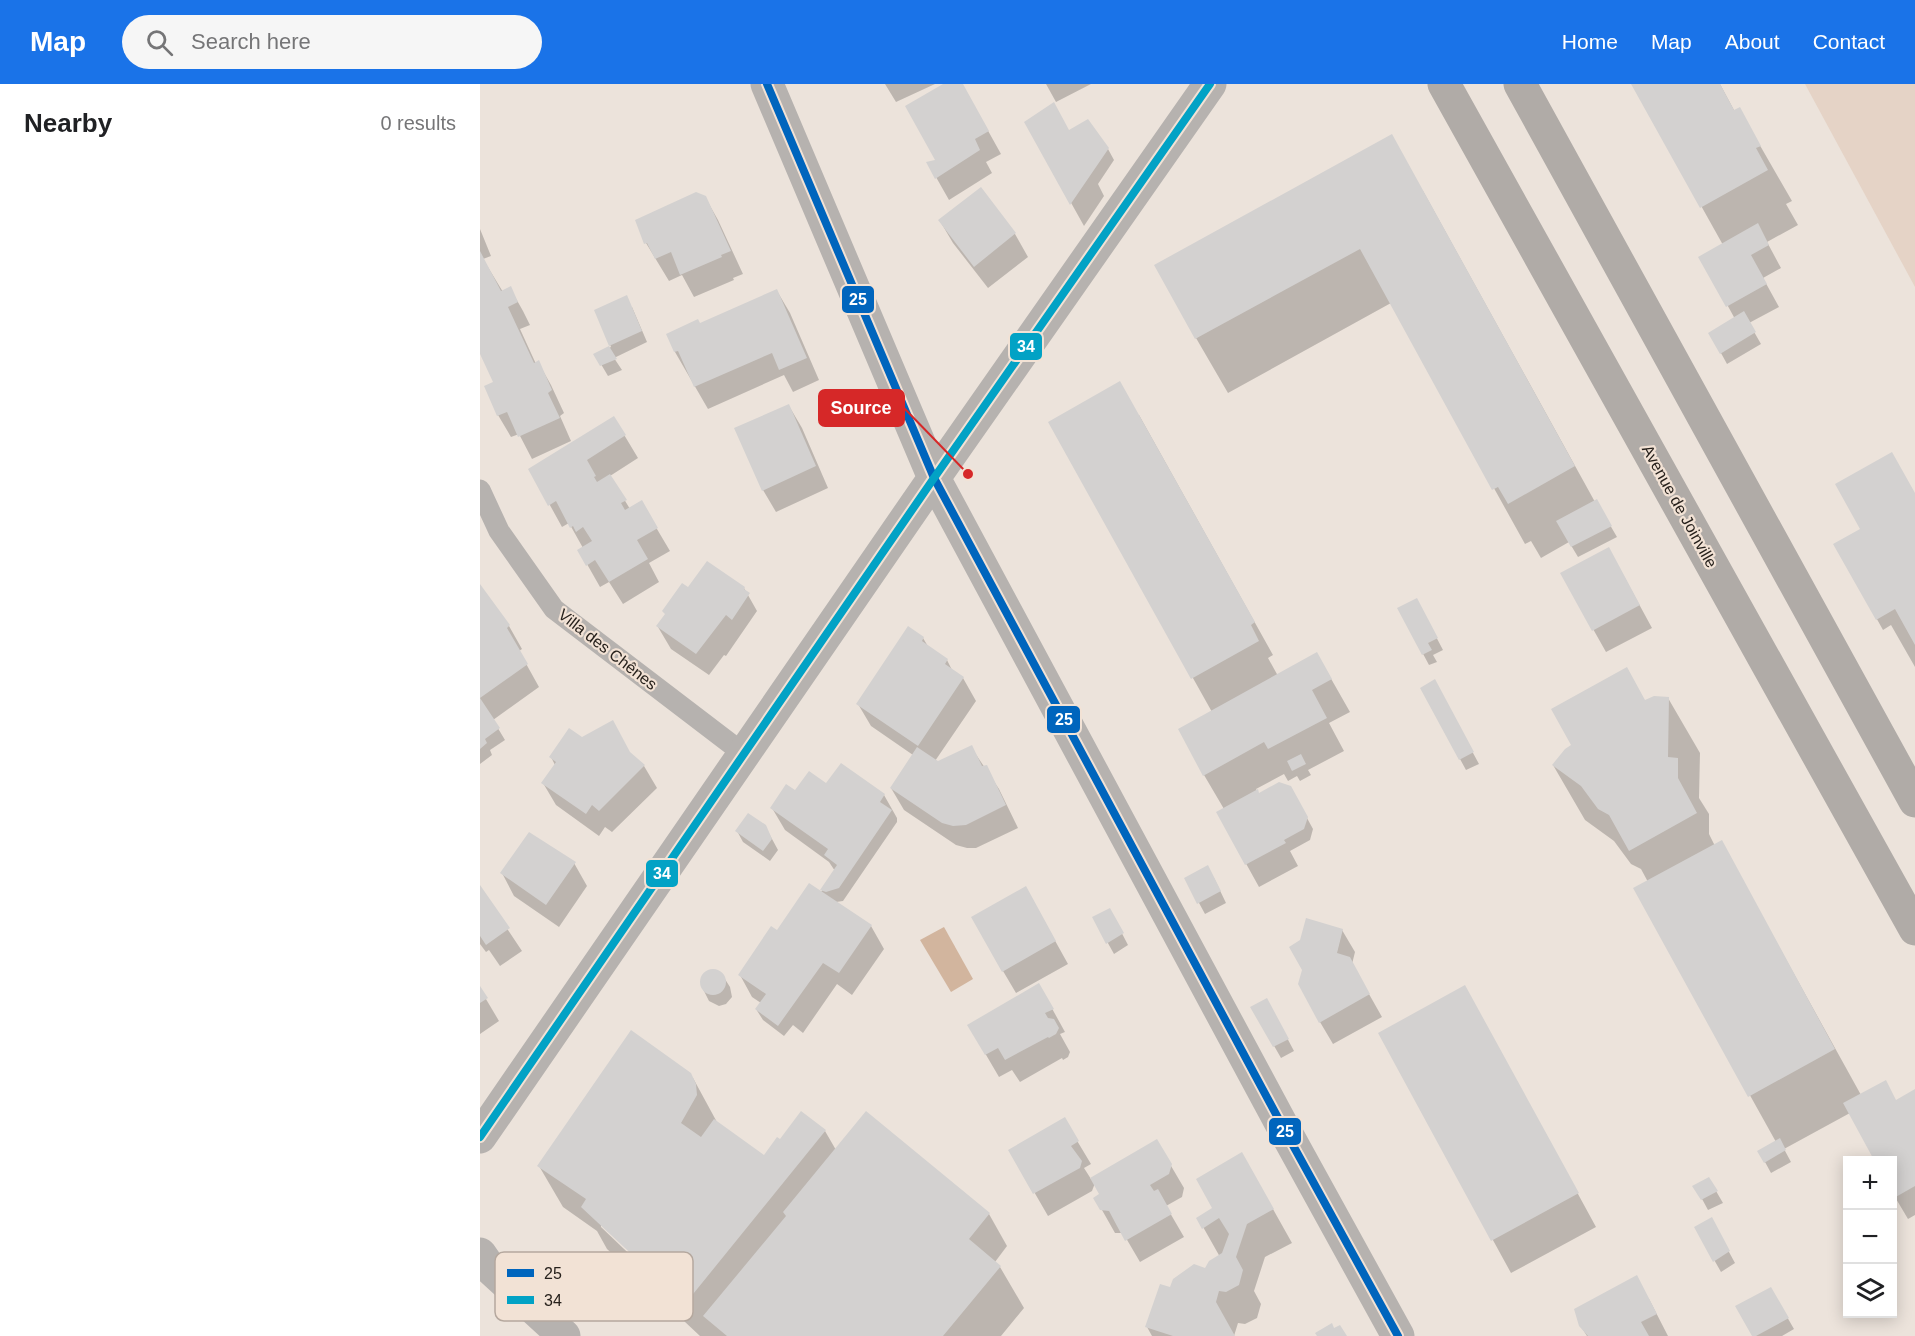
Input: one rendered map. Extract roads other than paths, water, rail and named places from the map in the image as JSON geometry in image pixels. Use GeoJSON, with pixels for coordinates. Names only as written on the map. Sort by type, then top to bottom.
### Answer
{"type":"FeatureCollection","features":[{"type":"Feature","properties":{"kind":"main road","name":"Avenue de Joinville"},"geometry":{"type":"LineString","coordinates":[[1444,84],[1915,929]]}},
{"type":"Feature","properties":{"kind":"main road"},"geometry":{"type":"LineString","coordinates":[[1520,84],[1915,801]]}},
{"type":"Feature","properties":{"kind":"street"},"geometry":{"type":"LineString","coordinates":[[767,84],[934,478],[1284,1129],[1398,1336]]}},
{"type":"Feature","properties":{"kind":"street"},"geometry":{"type":"LineString","coordinates":[[480,1137],[934,478],[1210,84]]}},
{"type":"Feature","properties":{"kind":"street"},"geometry":{"type":"LineString","coordinates":[[480,1254],[495,1273]]}},
{"type":"Feature","properties":{"kind":"street"},"geometry":{"type":"LineString","coordinates":[[548,1321],[564,1336]]}},
{"type":"Feature","properties":{"kind":"lane","name":"Villa des Chênes"},"geometry":{"type":"LineString","coordinates":[[480,490],[499,531],[554,609],[744,754]]}},
{"type":"Feature","properties":{"kind":"place","name":"Source"},"geometry":{"type":"Point","coordinates":[968,474]}}]}
